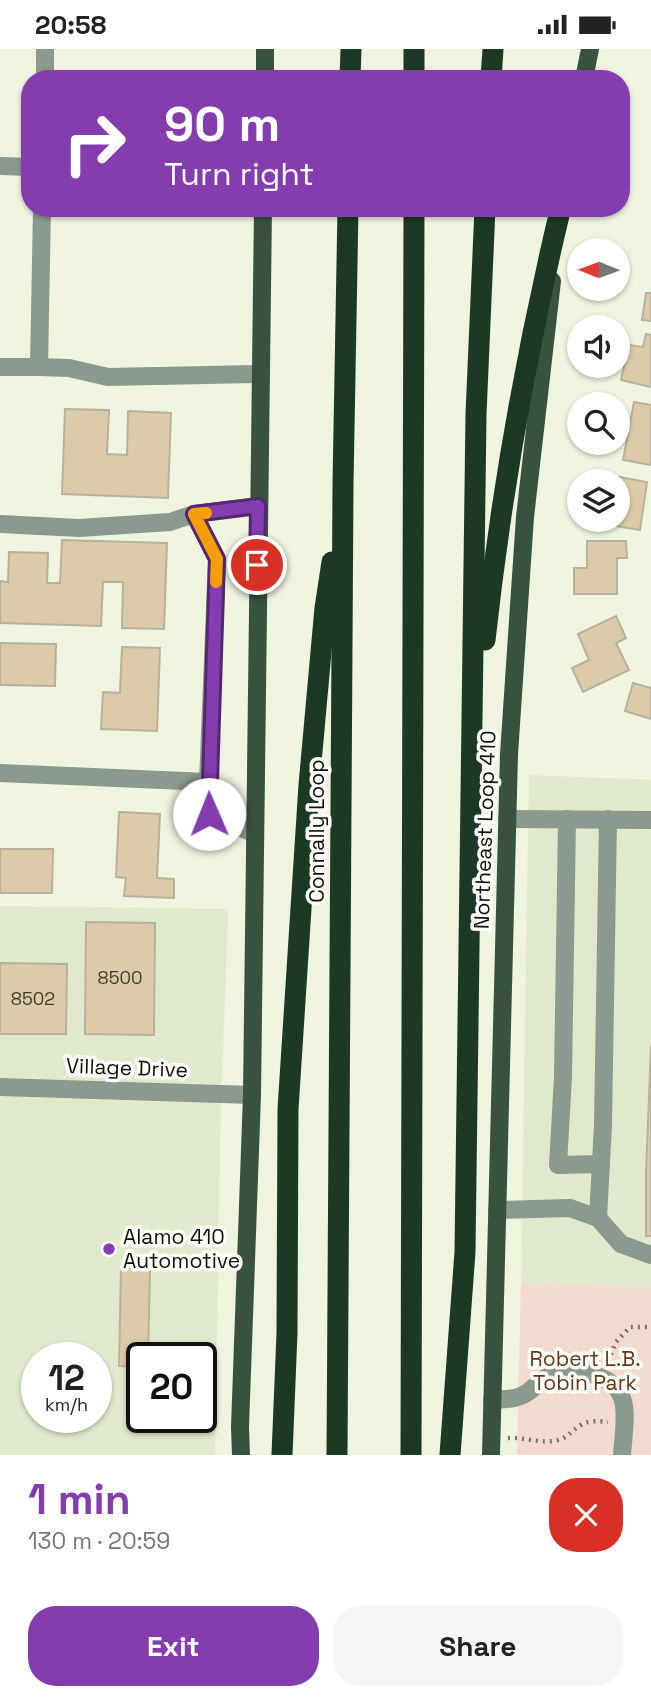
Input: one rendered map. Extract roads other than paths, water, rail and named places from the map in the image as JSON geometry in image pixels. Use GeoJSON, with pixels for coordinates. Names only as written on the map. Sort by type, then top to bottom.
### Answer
{"type":"FeatureCollection","features":[{"type":"Feature","properties":{"kind":"highway"},"geometry":{"type":"LineString","coordinates":[[350,70],[351,49]]}},
{"type":"Feature","properties":{"kind":"highway"},"geometry":{"type":"LineString","coordinates":[[414,49],[414,70]]}},
{"type":"Feature","properties":{"kind":"highway"},"geometry":{"type":"LineString","coordinates":[[492,70],[493,49]]}},
{"type":"Feature","properties":{"kind":"highway","name":"Connally Loop"},"geometry":{"type":"LineString","coordinates":[[337,1455],[343,484],[348,217]]}},
{"type":"Feature","properties":{"kind":"highway"},"geometry":{"type":"LineString","coordinates":[[411,1455],[414,217]]}},
{"type":"Feature","properties":{"kind":"highway"},"geometry":{"type":"LineString","coordinates":[[450,1455],[465,1252],[477,414],[485,217]]}},
{"type":"Feature","properties":{"kind":"highway"},"geometry":{"type":"LineString","coordinates":[[471,813],[486,630],[508,463],[541,289],[558,217]]}},
{"type":"Feature","properties":{"kind":"highway"},"geometry":{"type":"LineString","coordinates":[[282,1455],[287,1333],[288,1109],[297,951],[325,608],[343,484]]}},
{"type":"Feature","properties":{"kind":"main road"},"geometry":{"type":"LineString","coordinates":[[265,49],[265,70]]}},
{"type":"Feature","properties":{"kind":"main road"},"geometry":{"type":"LineString","coordinates":[[586,70],[590,49]]}},
{"type":"Feature","properties":{"kind":"main road"},"geometry":{"type":"LineString","coordinates":[[242,1455],[252,1095],[262,217]]}},
{"type":"Feature","properties":{"kind":"main road","name":"Northeast Loop 410"},"geometry":{"type":"LineString","coordinates":[[491,1455],[509,754],[525,517],[559,217]]}},
{"type":"Feature","properties":{"kind":"main road"},"geometry":{"type":"LineString","coordinates":[[233,1455],[243,1359]]}},
{"type":"Feature","properties":{"kind":"street"},"geometry":{"type":"LineString","coordinates":[[45,49],[45,70]]}},
{"type":"Feature","properties":{"kind":"street"},"geometry":{"type":"LineString","coordinates":[[0,166],[21,167]]}},
{"type":"Feature","properties":{"kind":"street"},"geometry":{"type":"LineString","coordinates":[[39,367],[42,217]]}},
{"type":"Feature","properties":{"kind":"street"},"geometry":{"type":"LineString","coordinates":[[0,367],[69,368],[108,377],[260,374]]}},
{"type":"Feature","properties":{"kind":"street"},"geometry":{"type":"LineString","coordinates":[[0,524],[79,528],[170,522],[194,514],[258,506]]}},
{"type":"Feature","properties":{"kind":"street"},"geometry":{"type":"LineString","coordinates":[[194,514],[217,559],[209,814],[254,834]]}},
{"type":"Feature","properties":{"kind":"street"},"geometry":{"type":"LineString","coordinates":[[0,773],[208,782]]}},
{"type":"Feature","properties":{"kind":"street"},"geometry":{"type":"LineString","coordinates":[[507,818],[651,820]]}},
{"type":"Feature","properties":{"kind":"street"},"geometry":{"type":"LineString","coordinates":[[567,819],[563,1077],[558,1165],[601,1164]]}},
{"type":"Feature","properties":{"kind":"street"},"geometry":{"type":"LineString","coordinates":[[598,1218],[608,819]]}},
{"type":"Feature","properties":{"kind":"street","name":"Village Drive"},"geometry":{"type":"LineString","coordinates":[[0,1087],[252,1095]]}},
{"type":"Feature","properties":{"kind":"street"},"geometry":{"type":"LineString","coordinates":[[497,1210],[570,1208],[598,1218],[621,1244],[651,1255]]}},
{"type":"Feature","properties":{"kind":"street"},"geometry":{"type":"LineString","coordinates":[[492,1400],[515,1399],[526,1394],[545,1378],[571,1372],[594,1373],[611,1384],[623,1400],[622,1455]]}},
{"type":"Feature","properties":{"kind":"place","name":"Alamo 410 Automotive"},"geometry":{"type":"Point","coordinates":[109,1249]}},
{"type":"Feature","properties":{"kind":"park label","name":"Robert L.B. Tobin Park"},"geometry":{"type":"Point","coordinates":[585,1371]}}]}
